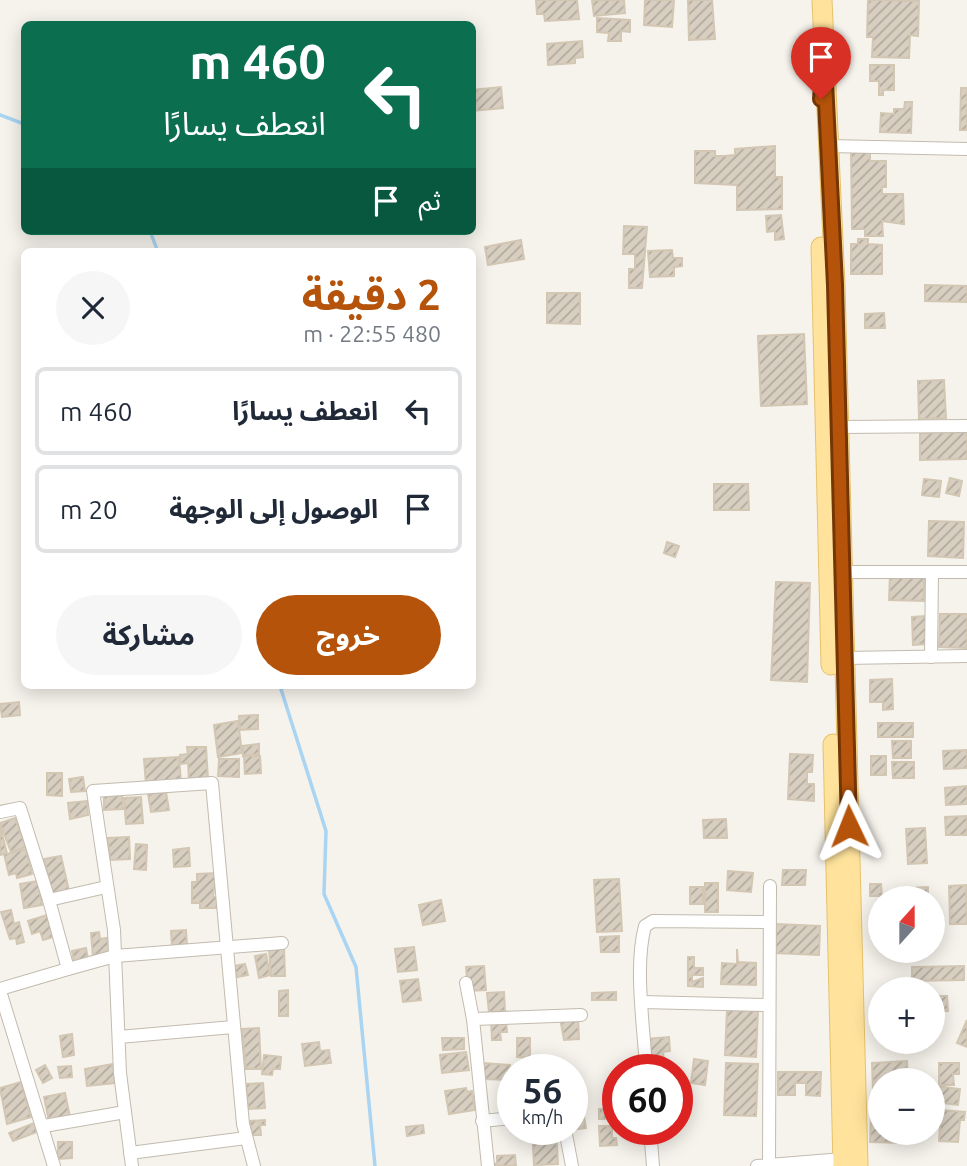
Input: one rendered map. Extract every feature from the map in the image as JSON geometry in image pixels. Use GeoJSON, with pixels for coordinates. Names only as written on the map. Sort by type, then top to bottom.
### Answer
{"type":"FeatureCollection","features":[{"type":"Feature","properties":{"kind":"main road"},"geometry":{"type":"LineString","coordinates":[[822,0],[839,427],[844,658],[848,1164]]}},
{"type":"Feature","properties":{"kind":"main road"},"geometry":{"type":"LineString","coordinates":[[824,61],[820,75],[820,188],[848,1164]]}},
{"type":"Feature","properties":{"kind":"street"},"geometry":{"type":"LineString","coordinates":[[828,146],[967,149]]}},
{"type":"Feature","properties":{"kind":"street"},"geometry":{"type":"LineString","coordinates":[[839,427],[967,426]]}},
{"type":"Feature","properties":{"kind":"street"},"geometry":{"type":"LineString","coordinates":[[842,572],[967,572]]}},
{"type":"Feature","properties":{"kind":"street"},"geometry":{"type":"LineString","coordinates":[[931,657],[932,572]]}},
{"type":"Feature","properties":{"kind":"street"},"geometry":{"type":"LineString","coordinates":[[844,658],[967,656]]}},
{"type":"Feature","properties":{"kind":"street"},"geometry":{"type":"LineString","coordinates":[[246,1138],[131,1159],[119,1037],[115,956],[93,791],[212,783],[233,1027],[246,1138],[254,1166]]}},
{"type":"Feature","properties":{"kind":"street"},"geometry":{"type":"LineString","coordinates":[[0,812],[20,808],[68,969]]}},
{"type":"Feature","properties":{"kind":"street"},"geometry":{"type":"LineString","coordinates":[[770,886],[763,1166],[848,1164]]}},
{"type":"Feature","properties":{"kind":"street"},"geometry":{"type":"LineString","coordinates":[[48,900],[106,887]]}},
{"type":"Feature","properties":{"kind":"street"},"geometry":{"type":"LineString","coordinates":[[645,1054],[642,1002],[645,926],[653,921],[769,922]]}},
{"type":"Feature","properties":{"kind":"street"},"geometry":{"type":"LineString","coordinates":[[54,1166],[44,1126],[18,1056],[0,990],[115,956],[282,943]]}},
{"type":"Feature","properties":{"kind":"street"},"geometry":{"type":"LineString","coordinates":[[466,984],[473,1019],[488,1166]]}},
{"type":"Feature","properties":{"kind":"street"},"geometry":{"type":"LineString","coordinates":[[642,1002],[769,1005]]}},
{"type":"Feature","properties":{"kind":"street"},"geometry":{"type":"LineString","coordinates":[[473,1019],[581,1014]]}},
{"type":"Feature","properties":{"kind":"street"},"geometry":{"type":"LineString","coordinates":[[119,1037],[233,1027]]}},
{"type":"Feature","properties":{"kind":"street"},"geometry":{"type":"LineString","coordinates":[[44,1126],[125,1112]]}},
{"type":"Feature","properties":{"kind":"street"},"geometry":{"type":"LineString","coordinates":[[482,1121],[497,1120]]}},
{"type":"Feature","properties":{"kind":"street"},"geometry":{"type":"LineString","coordinates":[[568,1145],[572,1166]]}},
{"type":"Feature","properties":{"kind":"street"},"geometry":{"type":"LineString","coordinates":[[651,1145],[653,1166]]}},
{"type":"Feature","properties":{"kind":"building"},"geometry":{"type":"Polygon","coordinates":[[[536,0],[577,0],[579,19],[545,21],[544,14],[537,14],[536,0]]]}},
{"type":"Feature","properties":{"kind":"building"},"geometry":{"type":"Polygon","coordinates":[[[592,0],[624,0],[625,13],[594,16],[592,0]]]}},
{"type":"Feature","properties":{"kind":"building"},"geometry":{"type":"Polygon","coordinates":[[[645,0],[674,0],[672,27],[644,25],[645,0]]]}},
{"type":"Feature","properties":{"kind":"building"},"geometry":{"type":"Polygon","coordinates":[[[688,0],[712,0],[715,39],[689,40],[688,0]]]}},
{"type":"Feature","properties":{"kind":"building"},"geometry":{"type":"Polygon","coordinates":[[[868,0],[919,1],[918,36],[910,35],[909,58],[872,57],[873,37],[867,37],[868,0]]]}},
{"type":"Feature","properties":{"kind":"building"},"geometry":{"type":"Polygon","coordinates":[[[597,18],[630,20],[630,32],[621,31],[621,41],[608,41],[609,33],[597,32],[597,18]]]}},
{"type":"Feature","properties":{"kind":"building"},"geometry":{"type":"Polygon","coordinates":[[[582,41],[583,57],[575,58],[575,63],[548,65],[547,44],[582,41]]]}},
{"type":"Feature","properties":{"kind":"building"},"geometry":{"type":"Polygon","coordinates":[[[870,65],[894,65],[894,90],[883,90],[883,95],[879,95],[879,81],[870,81],[870,65]]]}},
{"type":"Feature","properties":{"kind":"building"},"geometry":{"type":"Polygon","coordinates":[[[501,87],[503,108],[476,111],[476,90],[501,87]]]}},
{"type":"Feature","properties":{"kind":"building"},"geometry":{"type":"Polygon","coordinates":[[[961,88],[967,88],[967,130],[960,130],[961,88]]]}},
{"type":"Feature","properties":{"kind":"building"},"geometry":{"type":"Polygon","coordinates":[[[905,102],[912,102],[911,133],[880,132],[881,113],[894,114],[894,109],[904,109],[905,102]]]}},
{"type":"Feature","properties":{"kind":"building"},"geometry":{"type":"Polygon","coordinates":[[[775,146],[775,177],[782,177],[782,209],[737,210],[737,185],[695,183],[695,151],[715,151],[715,156],[724,156],[735,155],[735,149],[775,146]]]}},
{"type":"Feature","properties":{"kind":"building"},"geometry":{"type":"Polygon","coordinates":[[[851,151],[870,151],[870,161],[886,161],[886,187],[882,187],[882,194],[903,194],[904,224],[882,221],[883,236],[865,236],[865,229],[852,229],[851,151]]]}},
{"type":"Feature","properties":{"kind":"building"},"geometry":{"type":"Polygon","coordinates":[[[781,215],[784,239],[775,240],[775,231],[767,232],[766,216],[781,215]]]}},
{"type":"Feature","properties":{"kind":"building"},"geometry":{"type":"Polygon","coordinates":[[[624,226],[647,227],[642,288],[629,288],[629,269],[635,269],[635,254],[623,254],[624,226]]]}},
{"type":"Feature","properties":{"kind":"building"},"geometry":{"type":"Polygon","coordinates":[[[858,239],[868,239],[868,244],[882,245],[882,274],[851,274],[851,244],[858,244],[858,239]]]}},
{"type":"Feature","properties":{"kind":"building"},"geometry":{"type":"Polygon","coordinates":[[[521,240],[524,259],[488,265],[485,247],[521,240]]]}},
{"type":"Feature","properties":{"kind":"building"},"geometry":{"type":"Polygon","coordinates":[[[672,250],[673,258],[682,258],[682,266],[674,267],[674,276],[650,277],[648,251],[672,250]]]}},
{"type":"Feature","properties":{"kind":"building"},"geometry":{"type":"Polygon","coordinates":[[[925,285],[967,286],[967,302],[925,301],[925,285]]]}},
{"type":"Feature","properties":{"kind":"building"},"geometry":{"type":"Polygon","coordinates":[[[547,293],[580,293],[580,324],[547,323],[547,293]]]}},
{"type":"Feature","properties":{"kind":"building"},"geometry":{"type":"Polygon","coordinates":[[[884,313],[885,328],[865,328],[865,314],[884,313]]]}},
{"type":"Feature","properties":{"kind":"building"},"geometry":{"type":"Polygon","coordinates":[[[804,334],[807,404],[761,406],[758,336],[804,334]]]}},
{"type":"Feature","properties":{"kind":"building"},"geometry":{"type":"Polygon","coordinates":[[[944,380],[946,418],[919,419],[918,381],[944,380]]]}},
{"type":"Feature","properties":{"kind":"building"},"geometry":{"type":"Polygon","coordinates":[[[967,432],[967,459],[920,460],[920,433],[967,432]]]}},
{"type":"Feature","properties":{"kind":"building"},"geometry":{"type":"Polygon","coordinates":[[[950,478],[962,481],[959,496],[946,493],[950,478]]]}},
{"type":"Feature","properties":{"kind":"building"},"geometry":{"type":"Polygon","coordinates":[[[924,479],[941,481],[939,497],[922,495],[924,479]]]}},
{"type":"Feature","properties":{"kind":"building"},"geometry":{"type":"Polygon","coordinates":[[[714,484],[748,484],[749,510],[714,510],[714,484]]]}},
{"type":"Feature","properties":{"kind":"building"},"geometry":{"type":"Polygon","coordinates":[[[929,521],[964,522],[963,558],[928,556],[929,521]]]}},
{"type":"Feature","properties":{"kind":"building"},"geometry":{"type":"Polygon","coordinates":[[[667,542],[679,546],[675,557],[664,553],[667,542]]]}},
{"type":"Feature","properties":{"kind":"building"},"geometry":{"type":"Polygon","coordinates":[[[890,574],[924,575],[924,601],[889,600],[890,574]]]}},
{"type":"Feature","properties":{"kind":"building"},"geometry":{"type":"Polygon","coordinates":[[[776,582],[810,583],[807,682],[771,680],[776,582]]]}},
{"type":"Feature","properties":{"kind":"building"},"geometry":{"type":"Polygon","coordinates":[[[940,614],[967,614],[967,648],[939,647],[940,614]]]}},
{"type":"Feature","properties":{"kind":"building"},"geometry":{"type":"Polygon","coordinates":[[[926,616],[927,644],[913,645],[912,617],[926,616]]]}},
{"type":"Feature","properties":{"kind":"building"},"geometry":{"type":"Polygon","coordinates":[[[892,679],[893,709],[883,710],[883,702],[870,702],[870,680],[892,679]]]}},
{"type":"Feature","properties":{"kind":"building"},"geometry":{"type":"Polygon","coordinates":[[[19,702],[20,715],[2,717],[0,704],[19,702]]]}},
{"type":"Feature","properties":{"kind":"building"},"geometry":{"type":"Polygon","coordinates":[[[258,715],[258,729],[240,730],[239,716],[258,715]]]}},
{"type":"Feature","properties":{"kind":"building"},"geometry":{"type":"Polygon","coordinates":[[[238,721],[242,753],[218,757],[214,725],[238,721]]]}},
{"type":"Feature","properties":{"kind":"building"},"geometry":{"type":"Polygon","coordinates":[[[878,723],[913,723],[913,737],[878,737],[878,723]]]}},
{"type":"Feature","properties":{"kind":"building"},"geometry":{"type":"Polygon","coordinates":[[[892,741],[911,741],[911,758],[893,758],[892,741]]]}},
{"type":"Feature","properties":{"kind":"building"},"geometry":{"type":"Polygon","coordinates":[[[259,744],[259,754],[243,756],[243,746],[259,744]]]}},
{"type":"Feature","properties":{"kind":"building"},"geometry":{"type":"Polygon","coordinates":[[[187,747],[206,747],[208,779],[189,780],[188,763],[180,764],[180,755],[188,754],[187,747]]]}},
{"type":"Feature","properties":{"kind":"building"},"geometry":{"type":"Polygon","coordinates":[[[967,750],[967,768],[944,769],[943,751],[967,750]]]}},
{"type":"Feature","properties":{"kind":"building"},"geometry":{"type":"Polygon","coordinates":[[[790,754],[813,755],[812,772],[807,772],[807,784],[814,784],[814,801],[788,799],[790,754]]]}},
{"type":"Feature","properties":{"kind":"building"},"geometry":{"type":"Polygon","coordinates":[[[244,756],[260,756],[261,773],[245,774],[244,756]]]}},
{"type":"Feature","properties":{"kind":"building"},"geometry":{"type":"Polygon","coordinates":[[[871,756],[886,756],[886,775],[871,775],[871,756]]]}},
{"type":"Feature","properties":{"kind":"building"},"geometry":{"type":"Polygon","coordinates":[[[179,757],[181,782],[146,785],[144,759],[179,757]]]}},
{"type":"Feature","properties":{"kind":"building"},"geometry":{"type":"Polygon","coordinates":[[[219,759],[239,759],[239,777],[218,776],[219,759]]]}},
{"type":"Feature","properties":{"kind":"building"},"geometry":{"type":"Polygon","coordinates":[[[892,762],[914,762],[914,778],[893,778],[892,762]]]}},
{"type":"Feature","properties":{"kind":"building"},"geometry":{"type":"Polygon","coordinates":[[[47,773],[62,773],[62,796],[47,795],[47,773]]]}},
{"type":"Feature","properties":{"kind":"building"},"geometry":{"type":"Polygon","coordinates":[[[83,777],[85,791],[71,792],[69,779],[83,777]]]}},
{"type":"Feature","properties":{"kind":"building"},"geometry":{"type":"Polygon","coordinates":[[[967,786],[967,804],[946,805],[945,788],[967,786]]]}},
{"type":"Feature","properties":{"kind":"building"},"geometry":{"type":"Polygon","coordinates":[[[166,792],[169,810],[151,812],[148,794],[166,792]]]}},
{"type":"Feature","properties":{"kind":"building"},"geometry":{"type":"Polygon","coordinates":[[[122,795],[123,809],[104,810],[104,796],[122,795]]]}},
{"type":"Feature","properties":{"kind":"building"},"geometry":{"type":"Polygon","coordinates":[[[141,797],[143,823],[126,824],[124,798],[141,797]]]}},
{"type":"Feature","properties":{"kind":"building"},"geometry":{"type":"Polygon","coordinates":[[[87,801],[88,815],[70,819],[68,803],[87,801]]]}},
{"type":"Feature","properties":{"kind":"building"},"geometry":{"type":"Polygon","coordinates":[[[967,816],[967,835],[946,835],[945,817],[967,816]]]}},
{"type":"Feature","properties":{"kind":"building"},"geometry":{"type":"Polygon","coordinates":[[[15,818],[26,847],[11,852],[0,823],[15,818]]]}},
{"type":"Feature","properties":{"kind":"building"},"geometry":{"type":"Polygon","coordinates":[[[726,819],[727,838],[704,838],[703,820],[726,819]]]}},
{"type":"Feature","properties":{"kind":"building"},"geometry":{"type":"Polygon","coordinates":[[[0,825],[7,854],[26,849],[32,874],[17,878],[16,873],[9,875],[4,854],[0,855],[0,825]]]}},
{"type":"Feature","properties":{"kind":"building"},"geometry":{"type":"Polygon","coordinates":[[[925,828],[927,863],[908,864],[906,829],[925,828]]]}},
{"type":"Feature","properties":{"kind":"building"},"geometry":{"type":"Polygon","coordinates":[[[129,837],[130,859],[110,860],[108,838],[129,837]]]}},
{"type":"Feature","properties":{"kind":"building"},"geometry":{"type":"Polygon","coordinates":[[[136,844],[147,845],[146,870],[134,869],[136,844]]]}},
{"type":"Feature","properties":{"kind":"building"},"geometry":{"type":"Polygon","coordinates":[[[189,848],[190,866],[174,867],[173,850],[189,848]]]}},
{"type":"Feature","properties":{"kind":"building"},"geometry":{"type":"Polygon","coordinates":[[[61,856],[69,891],[52,894],[44,859],[61,856]]]}},
{"type":"Feature","properties":{"kind":"building"},"geometry":{"type":"Polygon","coordinates":[[[783,870],[806,870],[805,885],[782,885],[783,870]]]}},
{"type":"Feature","properties":{"kind":"building"},"geometry":{"type":"Polygon","coordinates":[[[728,871],[753,873],[751,892],[727,890],[728,871]]]}},
{"type":"Feature","properties":{"kind":"building"},"geometry":{"type":"Polygon","coordinates":[[[216,873],[213,897],[219,897],[219,908],[200,908],[200,903],[192,903],[192,882],[197,882],[197,874],[216,873]]]}},
{"type":"Feature","properties":{"kind":"building"},"geometry":{"type":"Polygon","coordinates":[[[619,879],[622,931],[597,932],[594,880],[619,879]]]}},
{"type":"Feature","properties":{"kind":"building"},"geometry":{"type":"Polygon","coordinates":[[[38,881],[42,905],[24,908],[20,884],[38,881]]]}},
{"type":"Feature","properties":{"kind":"building"},"geometry":{"type":"Polygon","coordinates":[[[705,883],[718,883],[718,912],[705,912],[705,883]]]}},
{"type":"Feature","properties":{"kind":"building"},"geometry":{"type":"Polygon","coordinates":[[[966,885],[967,924],[950,924],[949,886],[966,885]]]}},
{"type":"Feature","properties":{"kind":"building"},"geometry":{"type":"Polygon","coordinates":[[[690,887],[703,887],[703,904],[690,904],[690,887]]]}},
{"type":"Feature","properties":{"kind":"building"},"geometry":{"type":"Polygon","coordinates":[[[441,900],[445,921],[423,925],[419,905],[441,900]]]}},
{"type":"Feature","properties":{"kind":"building"},"geometry":{"type":"Polygon","coordinates":[[[11,910],[14,924],[19,922],[24,942],[17,944],[16,938],[10,939],[1,912],[11,910]]]}},
{"type":"Feature","properties":{"kind":"building"},"geometry":{"type":"Polygon","coordinates":[[[47,915],[53,937],[43,940],[40,931],[32,934],[28,921],[47,915]]]}},
{"type":"Feature","properties":{"kind":"building"},"geometry":{"type":"Polygon","coordinates":[[[775,924],[820,926],[819,955],[774,953],[775,924]]]}},
{"type":"Feature","properties":{"kind":"building"},"geometry":{"type":"Polygon","coordinates":[[[186,930],[187,946],[172,947],[171,931],[186,930]]]}},
{"type":"Feature","properties":{"kind":"building"},"geometry":{"type":"Polygon","coordinates":[[[99,932],[100,939],[107,938],[110,954],[93,957],[91,933],[99,932]]]}},
{"type":"Feature","properties":{"kind":"building"},"geometry":{"type":"Polygon","coordinates":[[[619,936],[619,952],[601,952],[600,937],[619,936]]]}},
{"type":"Feature","properties":{"kind":"building"},"geometry":{"type":"Polygon","coordinates":[[[414,947],[417,970],[398,972],[395,949],[414,947]]]}},
{"type":"Feature","properties":{"kind":"building"},"geometry":{"type":"Polygon","coordinates":[[[86,948],[88,959],[74,962],[72,951],[86,948]]]}},
{"type":"Feature","properties":{"kind":"building"},"geometry":{"type":"Polygon","coordinates":[[[269,948],[284,948],[285,976],[271,976],[269,948]]]}},
{"type":"Feature","properties":{"kind":"building"},"geometry":{"type":"Polygon","coordinates":[[[737,949],[738,962],[756,963],[756,985],[721,984],[722,963],[737,964],[737,949]]]}},
{"type":"Feature","properties":{"kind":"building"},"geometry":{"type":"Polygon","coordinates":[[[266,954],[270,975],[259,978],[255,956],[266,954]]]}},
{"type":"Feature","properties":{"kind":"building"},"geometry":{"type":"Polygon","coordinates":[[[688,957],[694,957],[694,968],[703,968],[703,975],[692,975],[692,982],[703,978],[703,987],[688,986],[688,957]]]}},
{"type":"Feature","properties":{"kind":"building"},"geometry":{"type":"Polygon","coordinates":[[[245,964],[248,975],[237,977],[234,966],[245,964]]]}},
{"type":"Feature","properties":{"kind":"building"},"geometry":{"type":"Polygon","coordinates":[[[484,966],[486,990],[468,991],[466,967],[484,966]]]}},
{"type":"Feature","properties":{"kind":"building"},"geometry":{"type":"Polygon","coordinates":[[[964,966],[964,980],[912,977],[912,967],[964,966]]]}},
{"type":"Feature","properties":{"kind":"building"},"geometry":{"type":"Polygon","coordinates":[[[418,979],[421,1000],[403,1002],[400,981],[418,979]]]}},
{"type":"Feature","properties":{"kind":"building"},"geometry":{"type":"Polygon","coordinates":[[[288,990],[288,1016],[279,1016],[279,991],[288,990]]]}},
{"type":"Feature","properties":{"kind":"building"},"geometry":{"type":"Polygon","coordinates":[[[504,992],[505,1011],[489,1012],[487,993],[504,992]]]}},
{"type":"Feature","properties":{"kind":"building"},"geometry":{"type":"Polygon","coordinates":[[[616,992],[616,1000],[592,1000],[592,993],[616,992]]]}},
{"type":"Feature","properties":{"kind":"building"},"geometry":{"type":"Polygon","coordinates":[[[945,996],[947,996],[948,1011],[945,1011],[945,996]]]}},
{"type":"Feature","properties":{"kind":"building"},"geometry":{"type":"Polygon","coordinates":[[[727,1010],[758,1011],[756,1057],[725,1055],[727,1010]]]}},
{"type":"Feature","properties":{"kind":"building"},"geometry":{"type":"Polygon","coordinates":[[[578,1017],[579,1039],[564,1040],[560,1018],[578,1017]]]}},
{"type":"Feature","properties":{"kind":"building"},"geometry":{"type":"Polygon","coordinates":[[[506,1020],[507,1032],[500,1032],[501,1040],[492,1040],[491,1021],[506,1020]]]}},
{"type":"Feature","properties":{"kind":"building"},"geometry":{"type":"Polygon","coordinates":[[[967,1020],[967,1047],[957,1043],[967,1020]]]}},
{"type":"Feature","properties":{"kind":"building"},"geometry":{"type":"Polygon","coordinates":[[[259,1028],[261,1069],[246,1069],[242,1029],[259,1028]]]}},
{"type":"Feature","properties":{"kind":"building"},"geometry":{"type":"Polygon","coordinates":[[[72,1034],[74,1055],[63,1057],[60,1036],[72,1034]]]}},
{"type":"Feature","properties":{"kind":"building"},"geometry":{"type":"Polygon","coordinates":[[[669,1037],[670,1051],[647,1054],[646,1039],[669,1037]]]}},
{"type":"Feature","properties":{"kind":"building"},"geometry":{"type":"Polygon","coordinates":[[[442,1038],[464,1038],[464,1049],[443,1050],[442,1038]]]}},
{"type":"Feature","properties":{"kind":"building"},"geometry":{"type":"Polygon","coordinates":[[[517,1038],[530,1038],[530,1054],[517,1054],[517,1038]]]}},
{"type":"Feature","properties":{"kind":"building"},"geometry":{"type":"Polygon","coordinates":[[[319,1042],[320,1051],[329,1050],[331,1063],[305,1066],[302,1044],[319,1042]]]}},
{"type":"Feature","properties":{"kind":"building"},"geometry":{"type":"Polygon","coordinates":[[[466,1052],[469,1070],[442,1073],[440,1055],[466,1052]]]}},
{"type":"Feature","properties":{"kind":"building"},"geometry":{"type":"Polygon","coordinates":[[[264,1055],[281,1057],[280,1069],[273,1069],[272,1075],[262,1074],[264,1055]]]}},
{"type":"Feature","properties":{"kind":"building"},"geometry":{"type":"Polygon","coordinates":[[[694,1059],[708,1061],[705,1085],[693,1083],[694,1059]]]}},
{"type":"Feature","properties":{"kind":"building"},"geometry":{"type":"Polygon","coordinates":[[[907,1061],[907,1068],[872,1068],[872,1063],[907,1061]]]}},
{"type":"Feature","properties":{"kind":"building"},"geometry":{"type":"Polygon","coordinates":[[[483,1063],[497,1064],[497,1080],[482,1079],[483,1063]]]}},
{"type":"Feature","properties":{"kind":"building"},"geometry":{"type":"Polygon","coordinates":[[[726,1063],[758,1064],[756,1116],[724,1115],[726,1063]]]}},
{"type":"Feature","properties":{"kind":"building"},"geometry":{"type":"Polygon","coordinates":[[[939,1063],[959,1063],[959,1074],[953,1074],[954,1085],[945,1085],[945,1068],[939,1068],[939,1063]]]}},
{"type":"Feature","properties":{"kind":"building"},"geometry":{"type":"Polygon","coordinates":[[[113,1064],[115,1083],[87,1086],[85,1069],[113,1064]]]}},
{"type":"Feature","properties":{"kind":"building"},"geometry":{"type":"Polygon","coordinates":[[[45,1065],[52,1078],[43,1083],[36,1070],[45,1065]]]}},
{"type":"Feature","properties":{"kind":"building"},"geometry":{"type":"Polygon","coordinates":[[[71,1066],[72,1077],[60,1078],[58,1067],[71,1066]]]}},
{"type":"Feature","properties":{"kind":"building"},"geometry":{"type":"Polygon","coordinates":[[[778,1072],[821,1072],[820,1096],[806,1095],[806,1083],[795,1083],[795,1095],[778,1095],[778,1072]]]}},
{"type":"Feature","properties":{"kind":"building"},"geometry":{"type":"Polygon","coordinates":[[[21,1082],[31,1117],[7,1124],[0,1088],[21,1082]]]}},
{"type":"Feature","properties":{"kind":"building"},"geometry":{"type":"Polygon","coordinates":[[[263,1083],[265,1108],[248,1109],[246,1084],[263,1083]]]}},
{"type":"Feature","properties":{"kind":"building"},"geometry":{"type":"Polygon","coordinates":[[[945,1087],[960,1089],[958,1105],[945,1103],[945,1087]]]}},
{"type":"Feature","properties":{"kind":"building"},"geometry":{"type":"Polygon","coordinates":[[[466,1088],[467,1092],[472,1091],[475,1110],[449,1114],[445,1091],[466,1088]]]}},
{"type":"Feature","properties":{"kind":"building"},"geometry":{"type":"Polygon","coordinates":[[[65,1093],[70,1117],[49,1121],[44,1097],[65,1093]]]}},
{"type":"Feature","properties":{"kind":"building"},"geometry":{"type":"Polygon","coordinates":[[[945,1110],[965,1112],[964,1120],[960,1120],[958,1142],[945,1141],[945,1110]]]}},
{"type":"Feature","properties":{"kind":"building"},"geometry":{"type":"Polygon","coordinates":[[[265,1120],[265,1125],[260,1125],[261,1135],[251,1135],[250,1121],[265,1120]]]}},
{"type":"Feature","properties":{"kind":"building"},"geometry":{"type":"Polygon","coordinates":[[[34,1123],[37,1132],[13,1141],[9,1133],[34,1123]]]}},
{"type":"Feature","properties":{"kind":"building"},"geometry":{"type":"Polygon","coordinates":[[[423,1125],[424,1133],[407,1136],[406,1127],[423,1125]]]}},
{"type":"Feature","properties":{"kind":"building"},"geometry":{"type":"Polygon","coordinates":[[[599,1126],[602,1126],[602,1145],[617,1145],[600,1146],[599,1126]]]}},
{"type":"Feature","properties":{"kind":"building"},"geometry":{"type":"Polygon","coordinates":[[[58,1142],[72,1142],[72,1158],[58,1159],[58,1142]]]}},
{"type":"Feature","properties":{"kind":"building"},"geometry":{"type":"Polygon","coordinates":[[[533,1145],[557,1145],[558,1164],[534,1165],[533,1145]]]}},
{"type":"Feature","properties":{"kind":"building"},"geometry":{"type":"Polygon","coordinates":[[[515,1155],[516,1166],[490,1166],[497,1163],[497,1156],[515,1155]]]}},
{"type":"Feature","properties":{"kind":"waterway"},"geometry":{"type":"LineString","coordinates":[[0,115],[21,123]]}},
{"type":"Feature","properties":{"kind":"waterway"},"geometry":{"type":"LineString","coordinates":[[152,235],[156,248]]}},
{"type":"Feature","properties":{"kind":"waterway"},"geometry":{"type":"LineString","coordinates":[[281,689],[326,831],[324,894],[356,967],[375,1166]]}},
{"type":"Feature","properties":{"kind":"route"},"geometry":{"type":"LineString","coordinates":[[821,99],[820,75],[824,61],[835,285],[849,826]]}}]}
